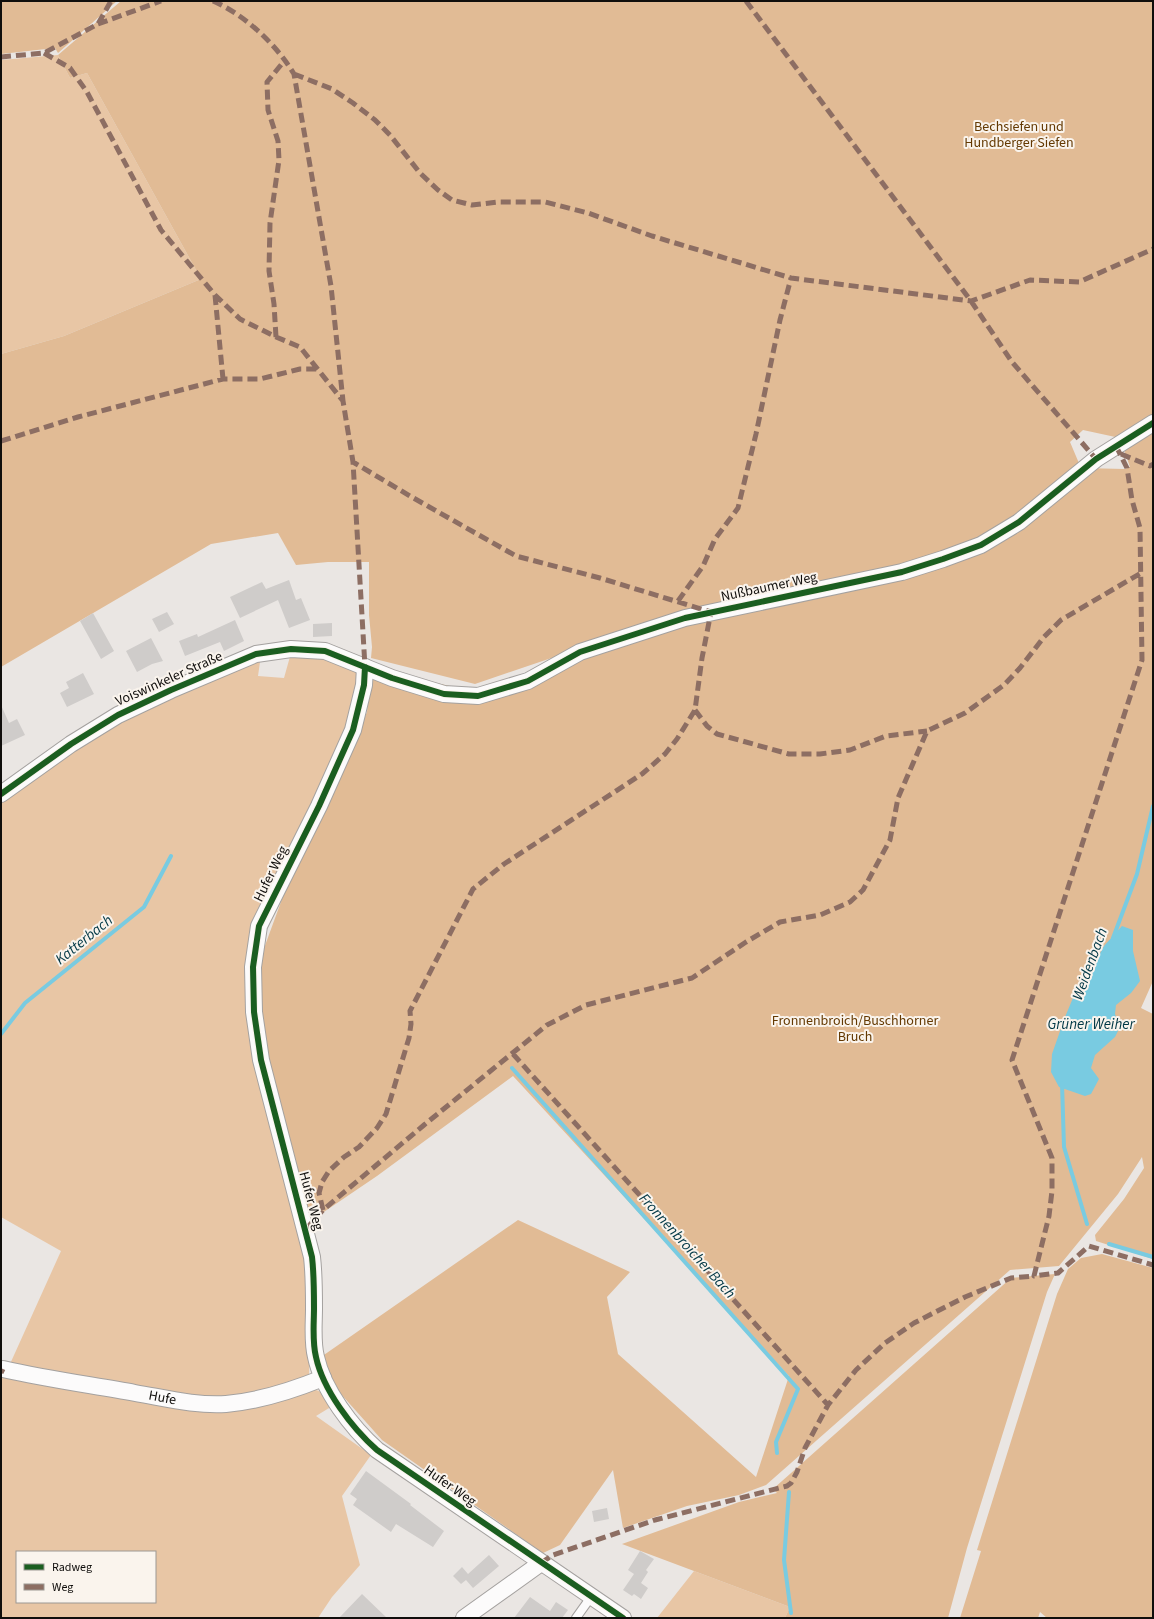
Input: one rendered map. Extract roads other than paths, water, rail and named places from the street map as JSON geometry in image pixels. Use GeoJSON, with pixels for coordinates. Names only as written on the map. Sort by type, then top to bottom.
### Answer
{"type":"FeatureCollection","features":[{"type":"Feature","properties":{"kind":"street","name":"Nußbaumer Weg"},"geometry":{"type":"LineString","coordinates":[[365,667],[392,678],[444,694],[478,696],[528,681],[580,652],[686,618],[902,572],[981,545],[1019,522],[1096,458],[1153,422]]}},
{"type":"Feature","properties":{"kind":"street","name":"Voiswinkeler Straße"},"geometry":{"type":"LineString","coordinates":[[1,794],[71,744],[118,715],[171,690],[256,654],[291,649],[325,651],[365,667]]}},
{"type":"Feature","properties":{"kind":"street","name":"Hufer Weg"},"geometry":{"type":"LineString","coordinates":[[365,667],[364,686],[353,730],[260,926],[253,967],[254,1012],[261,1060],[312,1257],[316,1356],[323,1378],[342,1411],[363,1438],[377,1450],[618,1617]]}},
{"type":"Feature","properties":{"kind":"street","name":"Hufe"},"geometry":{"type":"LineString","coordinates":[[2,1369],[44,1378],[191,1402],[225,1404],[253,1401],[323,1378]]}},
{"type":"Feature","properties":{"kind":"street"},"geometry":{"type":"LineString","coordinates":[[464,1618],[541,1563]]}},
{"type":"Feature","properties":{"kind":"lane"},"geometry":{"type":"LineString","coordinates":[[576,1618],[591,1597]]}},
{"type":"Feature","properties":{"kind":"water","name":"Grüner Weiher"},"geometry":{"type":"Polygon","coordinates":[[[1122,926],[1133,930],[1133,951],[1140,981],[1131,993],[1116,1005],[1115,1014],[1120,1027],[1115,1037],[1095,1055],[1091,1068],[1099,1079],[1091,1094],[1085,1096],[1059,1087],[1051,1072],[1052,1054],[1065,1017],[1083,974],[1092,968],[1104,946],[1122,926]]]}},
{"type":"Feature","properties":{"kind":"waterway","name":"Weidenbach"},"geometry":{"type":"LineString","coordinates":[[1113,938],[1137,874],[1153,806]]}},
{"type":"Feature","properties":{"kind":"waterway","name":"Katterbach"},"geometry":{"type":"LineString","coordinates":[[1,1034],[25,1003],[144,907],[171,856]]}},
{"type":"Feature","properties":{"kind":"waterway","name":"Fronnenbroicher Bach"},"geometry":{"type":"LineString","coordinates":[[512,1068],[798,1389],[776,1442],[777,1453]]}},
{"type":"Feature","properties":{"kind":"waterway","name":"Weidenbach"},"geometry":{"type":"LineString","coordinates":[[1062,1083],[1064,1147],[1087,1224]]}},
{"type":"Feature","properties":{"kind":"waterway","name":"Weidenbach"},"geometry":{"type":"LineString","coordinates":[[1109,1244],[1153,1257]]}},
{"type":"Feature","properties":{"kind":"waterway","name":"Fronnenbroicher Bach"},"geometry":{"type":"LineString","coordinates":[[789,1492],[784,1560],[791,1613]]}},
{"type":"Feature","properties":{"kind":"park label","name":"Bechsiefen und Hundberger Siefen"},"geometry":{"type":"Point","coordinates":[1019,136]}},
{"type":"Feature","properties":{"kind":"park label","name":"Fronnenbroich/Buschhorner Bruch"},"geometry":{"type":"Point","coordinates":[855,1030]}}]}
